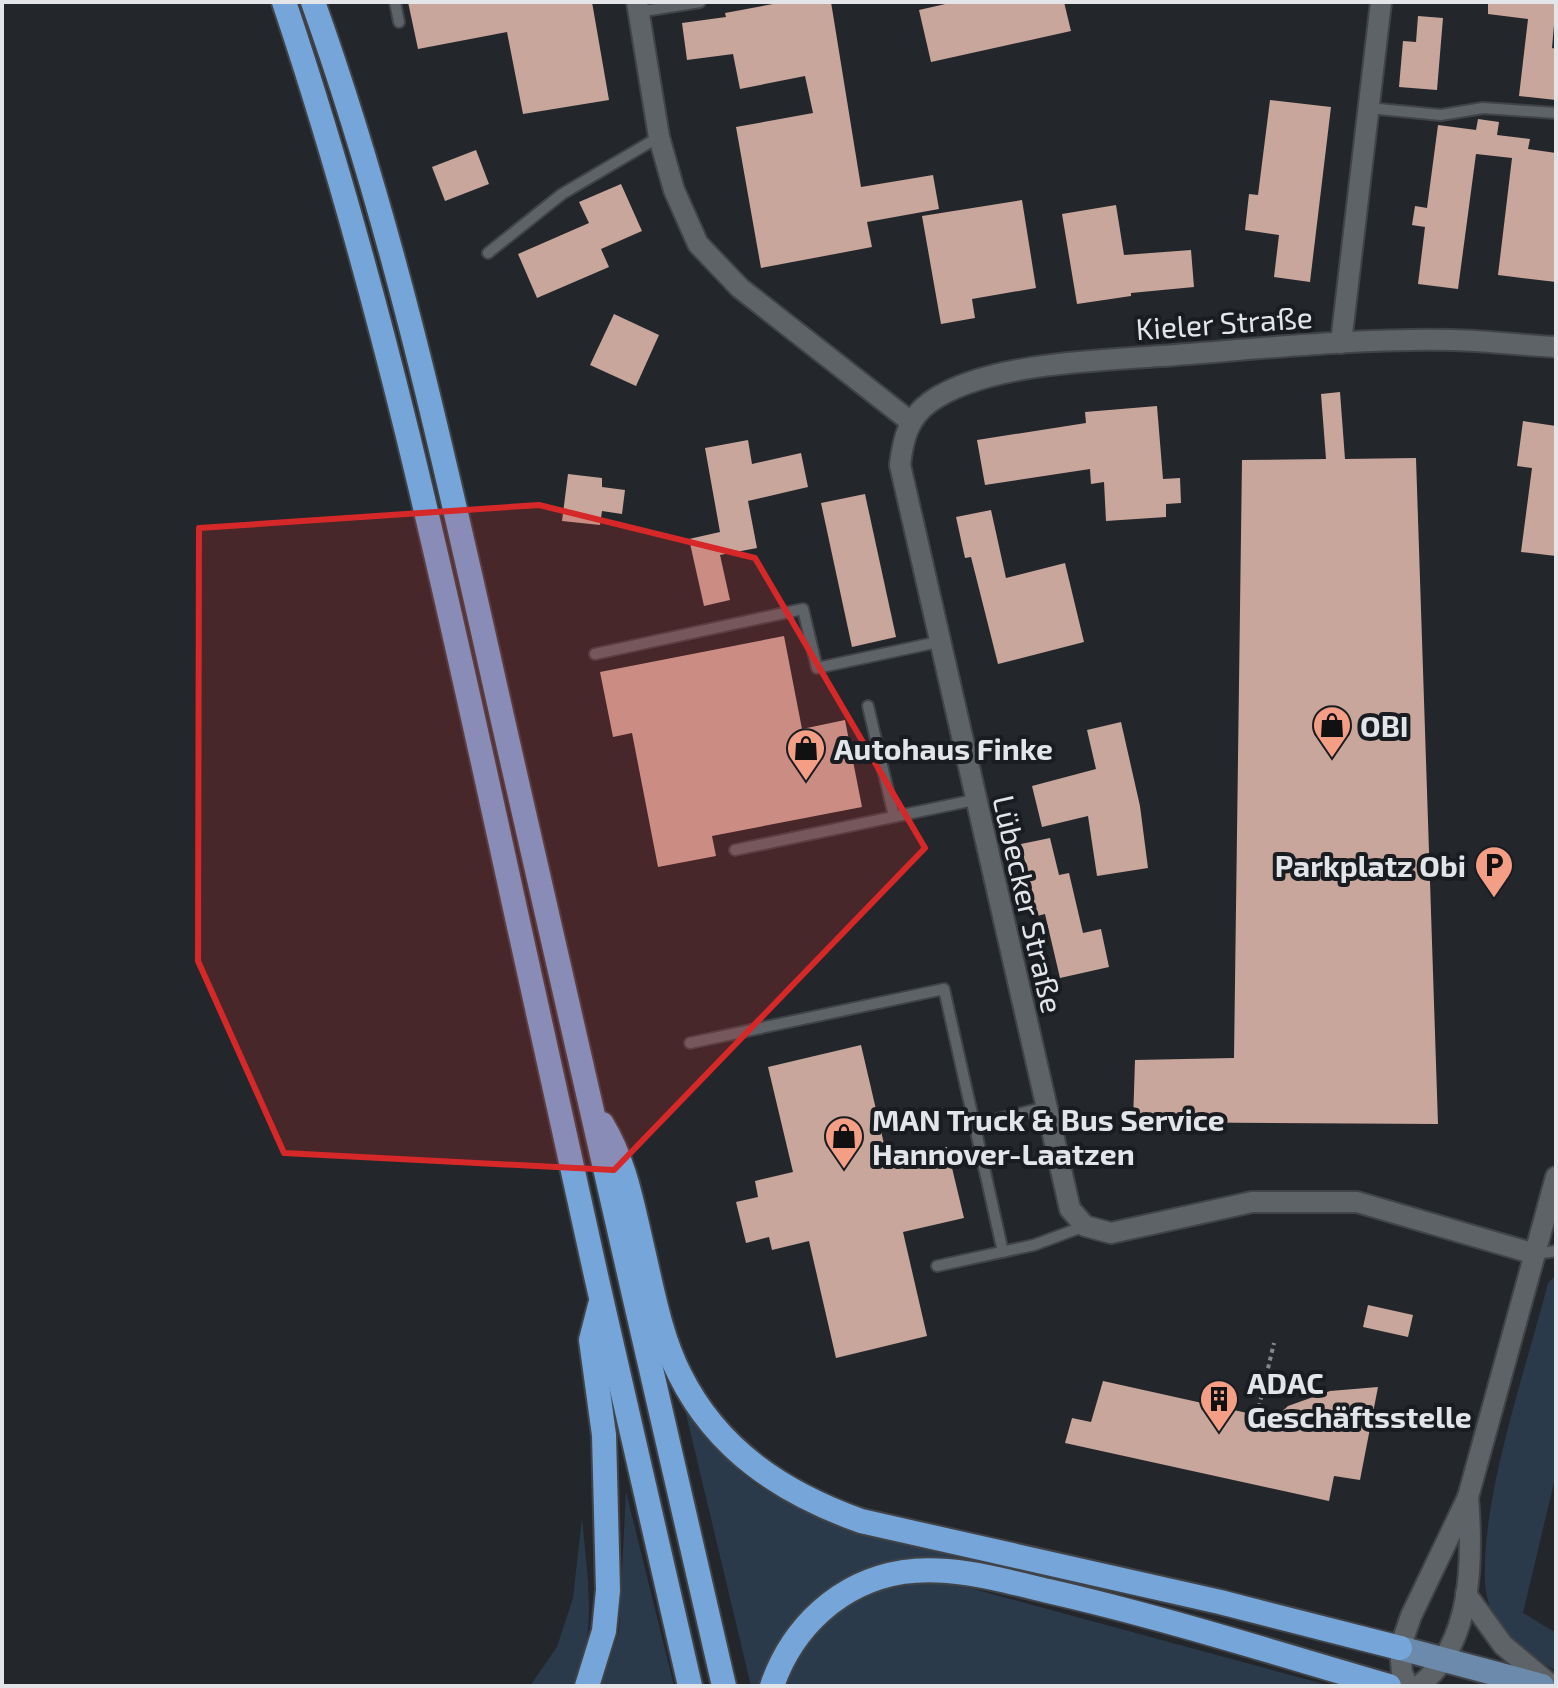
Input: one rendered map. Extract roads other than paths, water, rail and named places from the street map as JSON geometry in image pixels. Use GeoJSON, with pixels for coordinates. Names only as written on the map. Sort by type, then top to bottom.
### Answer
{"type":"FeatureCollection","features":[{"type":"Feature","properties":{"kind":"highway"},"geometry":{"type":"LineString","coordinates":[[284,2],[363,263],[432,527],[601,1302],[690,1686]]}},
{"type":"Feature","properties":{"kind":"highway"},"geometry":{"type":"LineString","coordinates":[[313,2],[337,70],[389,248],[463,547],[724,1686]]}},
{"type":"Feature","properties":{"kind":"highway"},"geometry":{"type":"LineString","coordinates":[[591,1106],[619,1152],[659,1316],[680,1375],[721,1435],[748,1463],[775,1482],[811,1503],[861,1521],[1220,1602],[1400,1648]]}},
{"type":"Feature","properties":{"kind":"highway"},"geometry":{"type":"LineString","coordinates":[[587,1686],[604,1631],[608,1590],[604,1435],[591,1340],[601,1302]]}},
{"type":"Feature","properties":{"kind":"highway"},"geometry":{"type":"LineString","coordinates":[[772,1686],[785,1654],[801,1631],[829,1603],[864,1584],[903,1572],[948,1571],[1091,1601],[1389,1686]]}},
{"type":"Feature","properties":{"kind":"main road"},"geometry":{"type":"LineString","coordinates":[[1400,1648],[1542,1686]]}},
{"type":"Feature","properties":{"kind":"street"},"geometry":{"type":"LineString","coordinates":[[1341,343],[1381,2]]}},
{"type":"Feature","properties":{"kind":"street"},"geometry":{"type":"LineString","coordinates":[[638,7],[659,137],[674,190],[698,244],[740,288],[911,422]]}},
{"type":"Feature","properties":{"kind":"street","name":"Kieler Straße"},"geometry":{"type":"LineString","coordinates":[[911,422],[930,402],[968,383],[1056,365],[1341,343],[1452,340],[1556,347]]}},
{"type":"Feature","properties":{"kind":"street","name":"Lübecker Straße"},"geometry":{"type":"LineString","coordinates":[[911,422],[903,441],[900,465],[938,642],[1070,1209],[1085,1226]]}},
{"type":"Feature","properties":{"kind":"street"},"geometry":{"type":"LineString","coordinates":[[1408,1686],[1402,1673],[1400,1648],[1417,1603],[1468,1497],[1556,1177]]}},
{"type":"Feature","properties":{"kind":"street"},"geometry":{"type":"LineString","coordinates":[[1085,1226],[1111,1233],[1252,1202],[1357,1202],[1535,1254]]}},
{"type":"Feature","properties":{"kind":"street"},"geometry":{"type":"LineString","coordinates":[[1419,1686],[1445,1659],[1466,1594],[1472,1550],[1468,1497]]}},
{"type":"Feature","properties":{"kind":"street"},"geometry":{"type":"LineString","coordinates":[[1466,1594],[1503,1645],[1552,1686]]}},
{"type":"Feature","properties":{"kind":"lane"},"geometry":{"type":"LineString","coordinates":[[395,2],[399,22]]}},
{"type":"Feature","properties":{"kind":"lane"},"geometry":{"type":"LineString","coordinates":[[638,7],[700,2]]}},
{"type":"Feature","properties":{"kind":"lane"},"geometry":{"type":"LineString","coordinates":[[1368,108],[1441,115],[1483,108],[1556,113]]}},
{"type":"Feature","properties":{"kind":"lane"},"geometry":{"type":"LineString","coordinates":[[488,253],[562,194],[659,137]]}},
{"type":"Feature","properties":{"kind":"lane"},"geometry":{"type":"LineString","coordinates":[[595,654],[803,609],[817,668],[938,642]]}},
{"type":"Feature","properties":{"kind":"lane"},"geometry":{"type":"LineString","coordinates":[[868,706],[894,816]]}},
{"type":"Feature","properties":{"kind":"lane"},"geometry":{"type":"LineString","coordinates":[[735,850],[974,800]]}},
{"type":"Feature","properties":{"kind":"lane"},"geometry":{"type":"LineString","coordinates":[[690,1043],[944,989],[1003,1252]]}},
{"type":"Feature","properties":{"kind":"lane"},"geometry":{"type":"LineString","coordinates":[[974,1125],[1046,1107]]}},
{"type":"Feature","properties":{"kind":"lane"},"geometry":{"type":"LineString","coordinates":[[937,1266],[1034,1245],[1085,1226]]}},
{"type":"Feature","properties":{"kind":"lane"},"geometry":{"type":"LineString","coordinates":[[1535,1254],[1556,1251]]}},
{"type":"Feature","properties":{"kind":"place","name":"OBI"},"geometry":{"type":"Point","coordinates":[1332,759]}},
{"type":"Feature","properties":{"kind":"place","name":"Autohaus Finke"},"geometry":{"type":"Point","coordinates":[806,782]}},
{"type":"Feature","properties":{"kind":"place","name":"Parkplatz Obi"},"geometry":{"type":"Point","coordinates":[1494,899]}},
{"type":"Feature","properties":{"kind":"place","name":"MAN Truck & Bus Service Hannover-Laatzen"},"geometry":{"type":"Point","coordinates":[844,1170]}},
{"type":"Feature","properties":{"kind":"place","name":"ADAC Geschäftsstelle"},"geometry":{"type":"Point","coordinates":[1219,1433]}}]}
